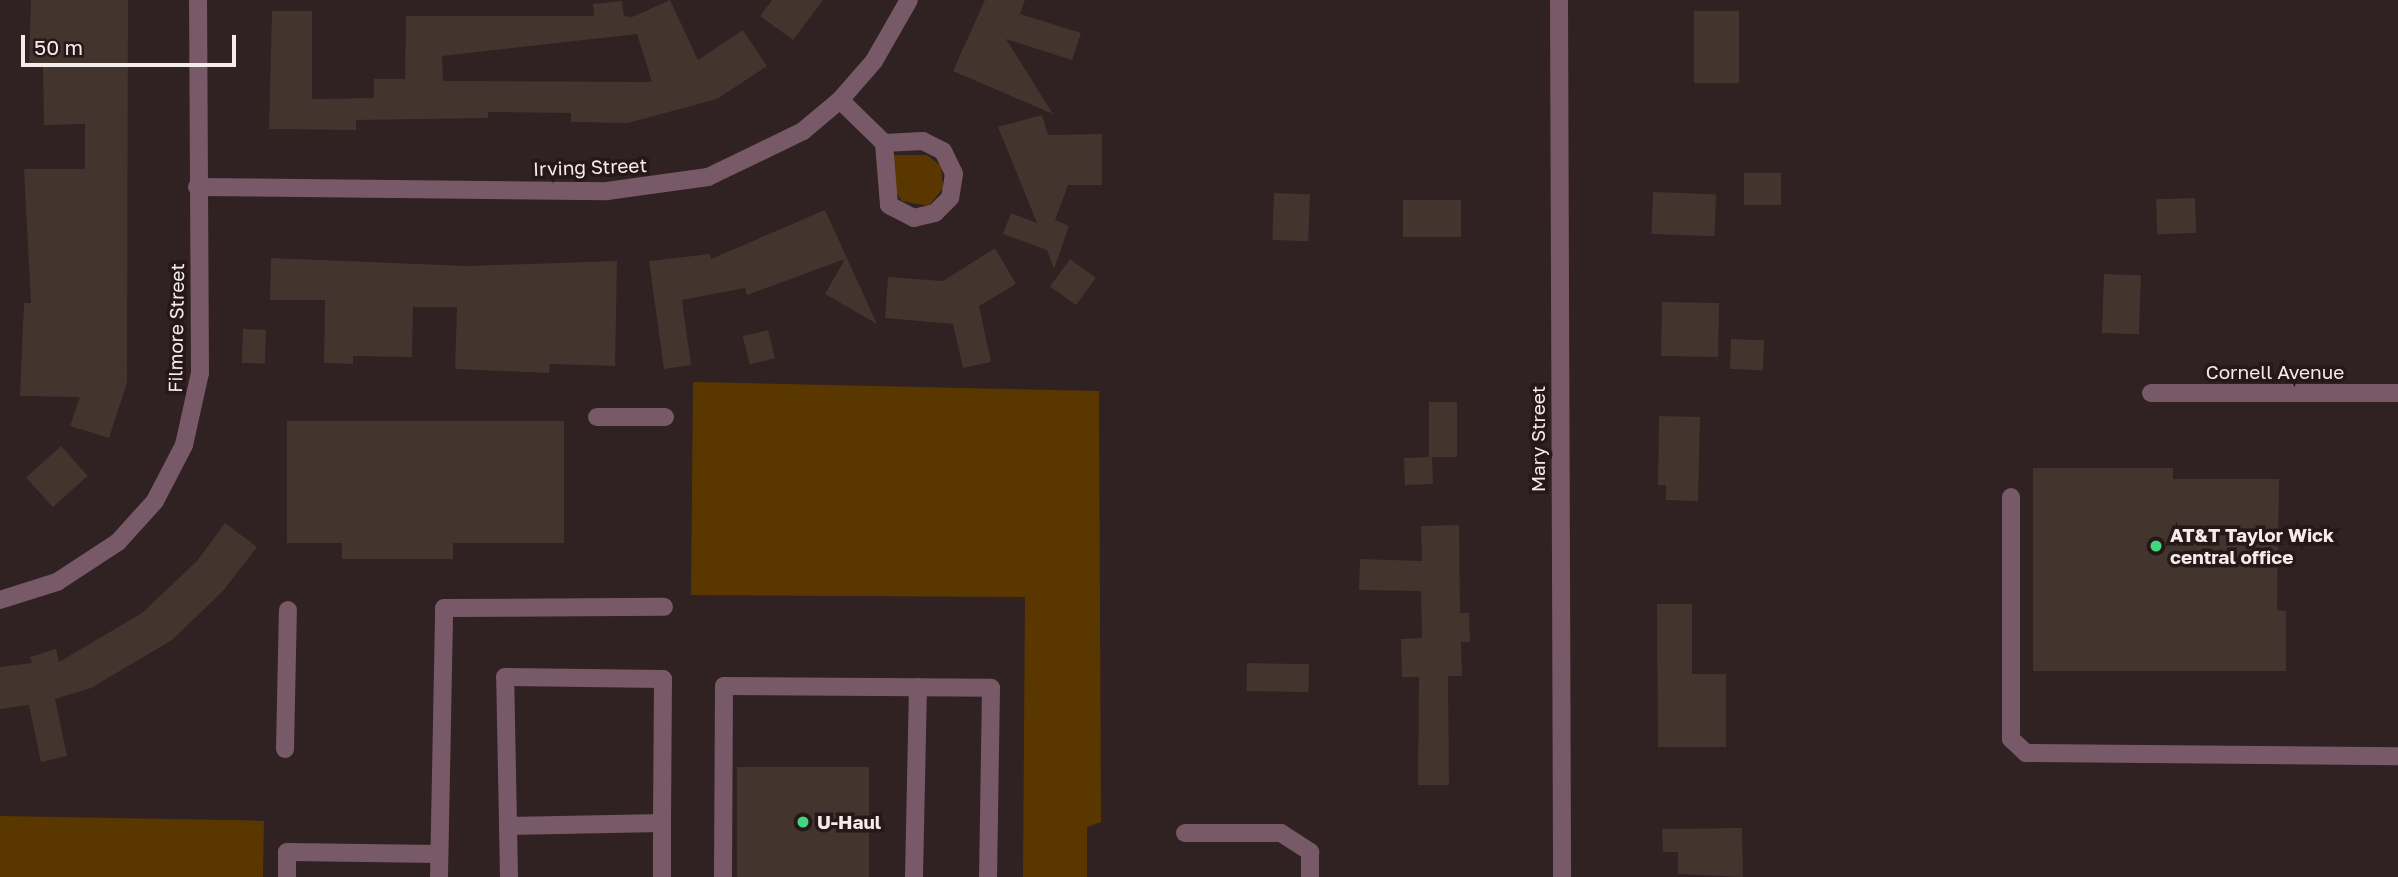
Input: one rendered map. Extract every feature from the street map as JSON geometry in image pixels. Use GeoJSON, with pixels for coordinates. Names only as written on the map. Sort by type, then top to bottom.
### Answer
{"type":"FeatureCollection","features":[{"type":"Feature","properties":{"kind":"street","name":"Filmore Street"},"geometry":{"type":"LineString","coordinates":[[0,600],[89,565],[137,523],[173,470],[200,373],[198,0]]}},
{"type":"Feature","properties":{"kind":"street","name":"Irving Street"},"geometry":{"type":"LineString","coordinates":[[197,187],[649,187],[708,177],[755,158],[803,131],[840,100],[874,61],[909,0]]}},
{"type":"Feature","properties":{"kind":"street","name":"Mary Street"},"geometry":{"type":"LineString","coordinates":[[1559,0],[1562,877]]}},
{"type":"Feature","properties":{"kind":"street"},"geometry":{"type":"LineString","coordinates":[[840,100],[884,143],[889,205],[914,218],[935,213],[950,198],[954,174],[943,151],[923,141],[884,143]]}},
{"type":"Feature","properties":{"kind":"street","name":"Cornell Avenue"},"geometry":{"type":"LineString","coordinates":[[2151,393],[2398,394]]}},
{"type":"Feature","properties":{"kind":"street"},"geometry":{"type":"LineString","coordinates":[[597,417],[665,417]]}},
{"type":"Feature","properties":{"kind":"street"},"geometry":{"type":"LineString","coordinates":[[2011,497],[2011,739],[2026,753],[2398,756]]}},
{"type":"Feature","properties":{"kind":"street"},"geometry":{"type":"LineString","coordinates":[[439,877],[444,608],[664,607]]}},
{"type":"Feature","properties":{"kind":"street"},"geometry":{"type":"LineString","coordinates":[[285,749],[288,610]]}},
{"type":"Feature","properties":{"kind":"street"},"geometry":{"type":"LineString","coordinates":[[509,877],[505,677],[663,678],[662,877]]}},
{"type":"Feature","properties":{"kind":"street"},"geometry":{"type":"LineString","coordinates":[[723,877],[724,686],[991,688],[988,877]]}},
{"type":"Feature","properties":{"kind":"street"},"geometry":{"type":"LineString","coordinates":[[914,877],[918,687]]}},
{"type":"Feature","properties":{"kind":"street"},"geometry":{"type":"LineString","coordinates":[[508,827],[662,823]]}},
{"type":"Feature","properties":{"kind":"street"},"geometry":{"type":"LineString","coordinates":[[1185,833],[1281,833],[1310,852],[1310,877]]}},
{"type":"Feature","properties":{"kind":"street"},"geometry":{"type":"LineString","coordinates":[[287,877],[287,852],[439,853]]}},
{"type":"Feature","properties":{"kind":"shaded area"},"geometry":{"type":"Polygon","coordinates":[[[894,155],[927,155],[941,166],[943,188],[929,206],[902,201],[894,189],[894,155]]]}},
{"type":"Feature","properties":{"kind":"shaded area"},"geometry":{"type":"Polygon","coordinates":[[[693,382],[1099,391],[1101,822],[1087,827],[1087,877],[1023,877],[1025,597],[691,595],[693,382]]]}},
{"type":"Feature","properties":{"kind":"shaded area"},"geometry":{"type":"Polygon","coordinates":[[[0,816],[264,821],[263,877],[0,877],[0,816]]]}},
{"type":"Feature","properties":{"kind":"building"},"geometry":{"type":"Polygon","coordinates":[[[31,0],[128,0],[127,383],[109,438],[70,426],[80,397],[20,396],[24,303],[31,303],[24,169],[85,169],[85,124],[44,125],[43,66],[29,66],[31,0]]]}},
{"type":"Feature","properties":{"kind":"building"},"geometry":{"type":"Polygon","coordinates":[[[670,0],[698,60],[743,30],[767,66],[717,99],[628,123],[571,122],[571,113],[488,112],[488,118],[356,120],[356,130],[269,129],[272,11],[312,11],[312,99],[374,98],[374,79],[405,79],[406,16],[594,16],[593,4],[622,1],[624,16],[632,17],[670,0]],[[637,34],[442,56],[443,81],[652,82],[637,34]]]}},
{"type":"Feature","properties":{"kind":"building"},"geometry":{"type":"Polygon","coordinates":[[[772,0],[823,0],[793,40],[760,16],[772,0]]]}},
{"type":"Feature","properties":{"kind":"building"},"geometry":{"type":"Polygon","coordinates":[[[985,0],[1025,0],[1020,14],[1081,33],[1072,60],[1006,39],[1053,114],[953,71],[985,0]]]}},
{"type":"Feature","properties":{"kind":"building"},"geometry":{"type":"Polygon","coordinates":[[[1694,11],[1739,11],[1739,83],[1694,83],[1694,11]]]}},
{"type":"Feature","properties":{"kind":"building"},"geometry":{"type":"Polygon","coordinates":[[[1042,115],[1048,135],[1102,134],[1102,185],[1068,185],[1055,220],[1069,226],[1054,269],[1047,250],[1003,234],[1011,213],[1037,223],[998,127],[1042,115]]]}},
{"type":"Feature","properties":{"kind":"building"},"geometry":{"type":"Polygon","coordinates":[[[1744,173],[1781,173],[1781,205],[1744,205],[1744,173]]]}},
{"type":"Feature","properties":{"kind":"building"},"geometry":{"type":"Polygon","coordinates":[[[1653,192],[1716,194],[1714,236],[1652,234],[1653,192]]]}},
{"type":"Feature","properties":{"kind":"building"},"geometry":{"type":"Polygon","coordinates":[[[1274,193],[1310,194],[1308,241],[1272,240],[1274,193]]]}},
{"type":"Feature","properties":{"kind":"building"},"geometry":{"type":"Polygon","coordinates":[[[2195,198],[2196,233],[2157,234],[2156,199],[2195,198]]]}},
{"type":"Feature","properties":{"kind":"building"},"geometry":{"type":"Polygon","coordinates":[[[1403,200],[1461,200],[1461,237],[1403,237],[1403,200]]]}},
{"type":"Feature","properties":{"kind":"building"},"geometry":{"type":"Polygon","coordinates":[[[825,210],[877,324],[825,294],[845,259],[747,295],[745,288],[682,300],[691,365],[664,369],[649,261],[710,254],[711,259],[825,210]]]}},
{"type":"Feature","properties":{"kind":"building"},"geometry":{"type":"Polygon","coordinates":[[[995,248],[1016,284],[979,306],[991,362],[963,368],[953,324],[885,318],[888,277],[943,281],[995,248]]]}},
{"type":"Feature","properties":{"kind":"building"},"geometry":{"type":"Polygon","coordinates":[[[271,258],[467,266],[617,261],[615,366],[550,364],[549,373],[455,369],[457,307],[413,307],[412,357],[353,356],[353,364],[324,363],[325,300],[270,300],[271,258]]]}},
{"type":"Feature","properties":{"kind":"building"},"geometry":{"type":"Polygon","coordinates":[[[1070,259],[1096,278],[1076,305],[1050,287],[1070,259]]]}},
{"type":"Feature","properties":{"kind":"building"},"geometry":{"type":"Polygon","coordinates":[[[2104,274],[2141,275],[2139,334],[2102,333],[2104,274]]]}},
{"type":"Feature","properties":{"kind":"building"},"geometry":{"type":"Polygon","coordinates":[[[1662,302],[1719,303],[1718,357],[1661,356],[1662,302]]]}},
{"type":"Feature","properties":{"kind":"building"},"geometry":{"type":"Polygon","coordinates":[[[243,329],[266,330],[265,364],[242,363],[243,329]]]}},
{"type":"Feature","properties":{"kind":"building"},"geometry":{"type":"Polygon","coordinates":[[[768,330],[775,358],[750,364],[743,336],[768,330]]]}},
{"type":"Feature","properties":{"kind":"building"},"geometry":{"type":"Polygon","coordinates":[[[1731,339],[1764,340],[1763,370],[1730,369],[1731,339]]]}},
{"type":"Feature","properties":{"kind":"building"},"geometry":{"type":"Polygon","coordinates":[[[1429,402],[1457,402],[1457,457],[1432,457],[1433,484],[1405,485],[1404,458],[1429,457],[1429,402]]]}},
{"type":"Feature","properties":{"kind":"building"},"geometry":{"type":"Polygon","coordinates":[[[1659,416],[1700,417],[1698,501],[1666,500],[1666,485],[1658,485],[1659,416]]]}},
{"type":"Feature","properties":{"kind":"building"},"geometry":{"type":"Polygon","coordinates":[[[287,421],[564,421],[564,543],[453,543],[453,559],[342,559],[342,543],[287,543],[287,421]]]}},
{"type":"Feature","properties":{"kind":"building"},"geometry":{"type":"Polygon","coordinates":[[[61,446],[88,476],[53,507],[26,477],[61,446]]]}},
{"type":"Feature","properties":{"kind":"building","name":"AT&T Taylor Wick central office"},"geometry":{"type":"Polygon","coordinates":[[[2033,468],[2173,468],[2173,479],[2279,479],[2277,610],[2286,611],[2286,671],[2033,671],[2033,468]]]}},
{"type":"Feature","properties":{"kind":"building"},"geometry":{"type":"Polygon","coordinates":[[[225,523],[257,547],[223,591],[172,640],[91,688],[55,699],[67,756],[41,762],[29,705],[0,709],[0,667],[32,663],[30,657],[56,649],[59,662],[142,613],[197,561],[225,523]]]}},
{"type":"Feature","properties":{"kind":"building"},"geometry":{"type":"Polygon","coordinates":[[[1459,525],[1460,613],[1469,613],[1470,642],[1461,642],[1462,676],[1448,676],[1449,785],[1418,785],[1419,677],[1402,677],[1401,639],[1422,638],[1421,591],[1359,590],[1360,559],[1422,561],[1421,526],[1459,525]]]}},
{"type":"Feature","properties":{"kind":"building"},"geometry":{"type":"Polygon","coordinates":[[[1657,604],[1692,604],[1692,674],[1726,674],[1726,747],[1658,747],[1657,604]]]}},
{"type":"Feature","properties":{"kind":"building"},"geometry":{"type":"Polygon","coordinates":[[[1247,663],[1309,664],[1309,692],[1247,691],[1247,663]]]}},
{"type":"Feature","properties":{"kind":"building","name":"U-Haul"},"geometry":{"type":"Polygon","coordinates":[[[737,767],[869,767],[869,877],[737,877],[737,767]]]}},
{"type":"Feature","properties":{"kind":"building"},"geometry":{"type":"Polygon","coordinates":[[[1742,828],[1743,877],[1678,874],[1678,852],[1663,852],[1662,829],[1742,828]]]}},
{"type":"Feature","properties":{"kind":"place","name":"AT&T Taylor Wick central office"},"geometry":{"type":"Point","coordinates":[2156,546]}},
{"type":"Feature","properties":{"kind":"place","name":"U-Haul"},"geometry":{"type":"Point","coordinates":[803,822]}}]}
